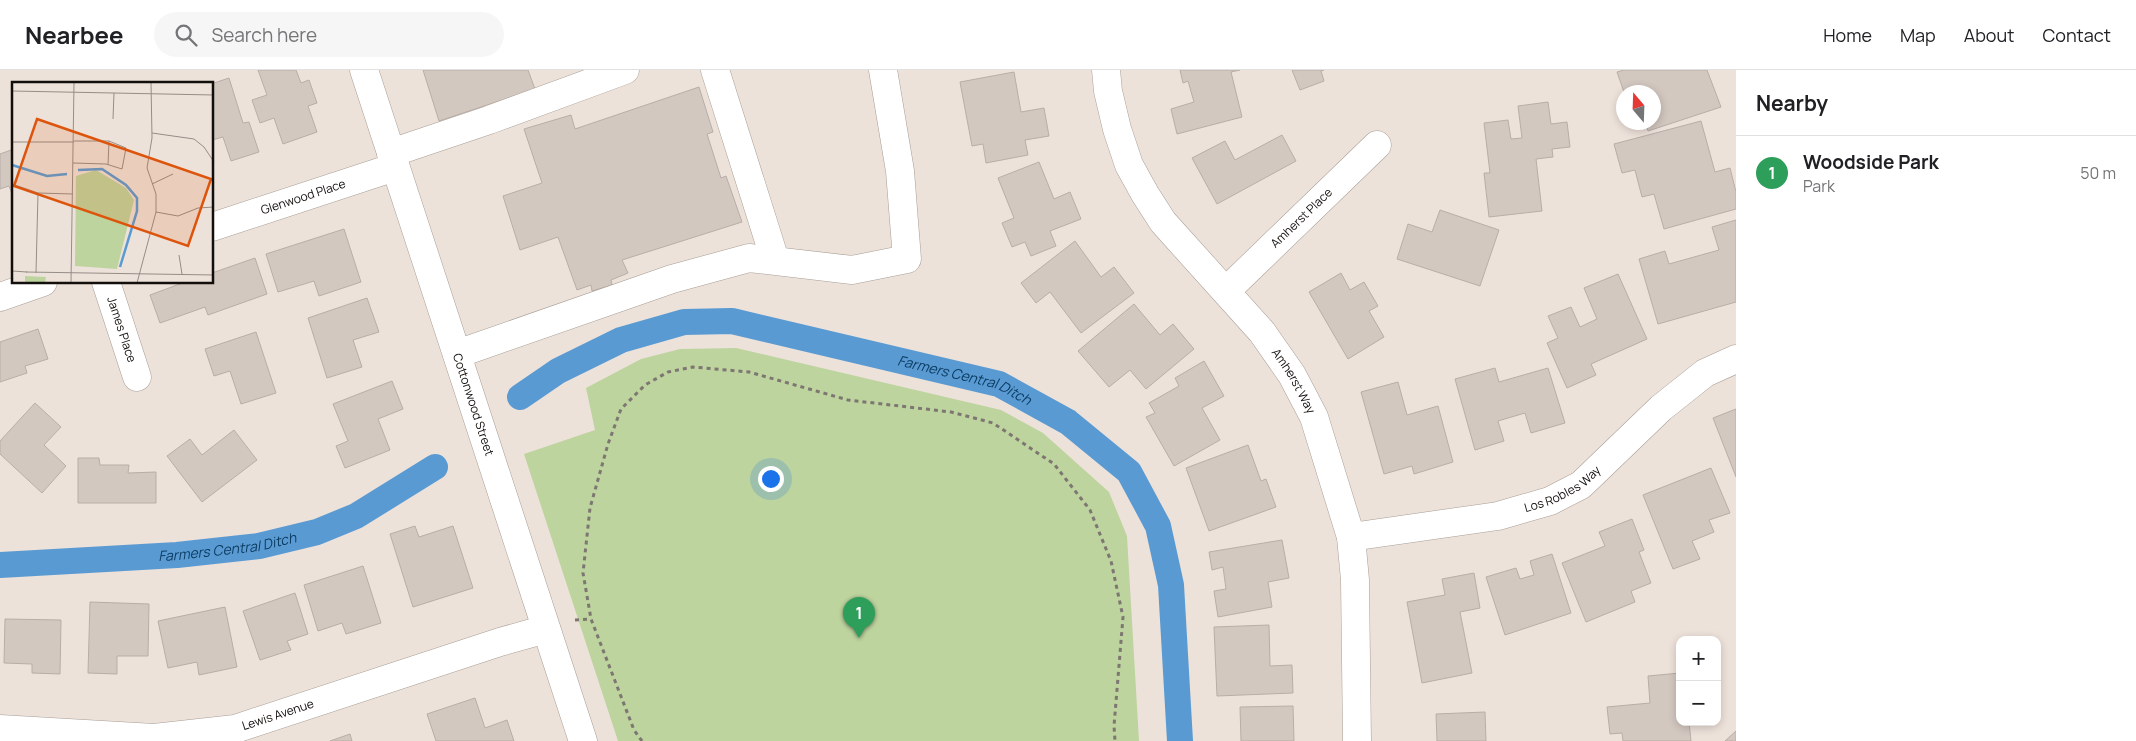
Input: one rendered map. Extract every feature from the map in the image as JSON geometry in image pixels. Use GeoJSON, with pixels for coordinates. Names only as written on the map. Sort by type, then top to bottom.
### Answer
{"type":"FeatureCollection","features":[{"type":"Feature","properties":{"kind":"street","name":"Cottonwood Street"},"geometry":{"type":"LineString","coordinates":[[364,70],[582,741]]}},
{"type":"Feature","properties":{"kind":"street","name":"Glenwood Place"},"geometry":{"type":"LineString","coordinates":[[214,226],[393,160],[489,120],[625,70]]}},
{"type":"Feature","properties":{"kind":"street"},"geometry":{"type":"LineString","coordinates":[[715,70],[775,260]]}},
{"type":"Feature","properties":{"kind":"street"},"geometry":{"type":"LineString","coordinates":[[457,354],[672,279],[749,258],[852,270],[907,259],[900,171],[883,70]]}},
{"type":"Feature","properties":{"kind":"street","name":"Amherst Way"},"geometry":{"type":"LineString","coordinates":[[1106,70],[1108,91],[1117,129],[1129,165],[1163,222],[1262,332],[1292,375],[1314,417],[1351,537],[1355,580],[1357,741]]}},
{"type":"Feature","properties":{"kind":"street","name":"Amherst Place"},"geometry":{"type":"LineString","coordinates":[[1226,291],[1376,145]]}},
{"type":"Feature","properties":{"kind":"street"},"geometry":{"type":"LineString","coordinates":[[0,297],[37,284]]}},
{"type":"Feature","properties":{"kind":"street","name":"James Place"},"geometry":{"type":"LineString","coordinates":[[107,284],[137,377]]}},
{"type":"Feature","properties":{"kind":"street","name":"Los Robles Way"},"geometry":{"type":"LineString","coordinates":[[1351,537],[1498,516],[1550,501],[1580,485],[1661,408],[1705,372],[1736,359]]}},
{"type":"Feature","properties":{"kind":"street","name":"Lewis Avenue"},"geometry":{"type":"LineString","coordinates":[[0,729],[154,738],[237,735],[500,642],[546,629]]}},
{"type":"Feature","properties":{"kind":"path"},"geometry":{"type":"LineString","coordinates":[[642,741],[634,730],[591,619],[583,573],[590,508],[608,444],[622,409],[645,385],[668,372],[693,367],[749,372],[848,400],[951,412],[993,423],[1054,464],[1090,510],[1111,561],[1123,617],[1114,726],[1115,741]]}},
{"type":"Feature","properties":{"kind":"path"},"geometry":{"type":"LineString","coordinates":[[575,620],[591,619]]}},
{"type":"Feature","properties":{"kind":"green space"},"geometry":{"type":"Polygon","coordinates":[[[736,348],[1001,410],[1043,433],[1109,492],[1127,536],[1139,741],[618,741],[524,454],[595,430],[586,388],[641,359],[680,349],[736,348]]]}},
{"type":"Feature","properties":{"kind":"building"},"geometry":{"type":"Polygon","coordinates":[[[258,70],[296,70],[301,83],[309,80],[317,103],[308,106],[317,132],[283,144],[274,118],[260,123],[252,100],[267,95],[258,70]]]}},
{"type":"Feature","properties":{"kind":"building"},"geometry":{"type":"Polygon","coordinates":[[[423,70],[528,70],[535,89],[439,121],[423,70]]]}},
{"type":"Feature","properties":{"kind":"building"},"geometry":{"type":"Polygon","coordinates":[[[1180,70],[1240,70],[1231,72],[1242,117],[1177,134],[1171,109],[1194,102],[1188,81],[1183,83],[1180,70]]]}},
{"type":"Feature","properties":{"kind":"building"},"geometry":{"type":"Polygon","coordinates":[[[1292,70],[1324,70],[1321,71],[1324,81],[1300,90],[1292,70]]]}},
{"type":"Feature","properties":{"kind":"building"},"geometry":{"type":"Polygon","coordinates":[[[1624,70],[1707,70],[1721,107],[1661,127],[1661,85],[1622,85],[1617,72],[1624,70]]]}},
{"type":"Feature","properties":{"kind":"building"},"geometry":{"type":"Polygon","coordinates":[[[1014,72],[1021,112],[1044,108],[1049,136],[1025,140],[1028,155],[986,163],[983,144],[972,146],[960,82],[1014,72]]]}},
{"type":"Feature","properties":{"kind":"building"},"geometry":{"type":"Polygon","coordinates":[[[229,78],[243,123],[249,122],[259,152],[231,161],[223,137],[214,139],[214,83],[229,78]]]}},
{"type":"Feature","properties":{"kind":"building"},"geometry":{"type":"Polygon","coordinates":[[[699,87],[713,132],[707,134],[721,178],[726,176],[742,222],[622,260],[628,273],[611,280],[612,285],[592,291],[591,285],[577,290],[558,237],[520,250],[503,196],[542,183],[524,129],[571,115],[575,129],[699,87]]]}},
{"type":"Feature","properties":{"kind":"building"},"geometry":{"type":"Polygon","coordinates":[[[1548,102],[1551,124],[1567,122],[1570,147],[1552,149],[1553,157],[1536,159],[1542,211],[1489,217],[1484,173],[1490,173],[1484,123],[1508,120],[1511,139],[1522,138],[1518,106],[1548,102]]]}},
{"type":"Feature","properties":{"kind":"building"},"geometry":{"type":"Polygon","coordinates":[[[1701,121],[1715,172],[1730,168],[1736,192],[1736,209],[1664,229],[1654,194],[1642,197],[1635,170],[1622,173],[1614,144],[1701,121]]]}},
{"type":"Feature","properties":{"kind":"building"},"geometry":{"type":"Polygon","coordinates":[[[1282,135],[1296,161],[1217,204],[1192,158],[1225,141],[1235,160],[1282,135]]]}},
{"type":"Feature","properties":{"kind":"building"},"geometry":{"type":"Polygon","coordinates":[[[12,150],[12,194],[9,186],[0,189],[0,154],[12,150]]]}},
{"type":"Feature","properties":{"kind":"building"},"geometry":{"type":"Polygon","coordinates":[[[1039,162],[1054,199],[1070,192],[1081,219],[1050,231],[1056,246],[1031,256],[1025,242],[1012,247],[1002,223],[1014,218],[998,178],[1039,162]]]}},
{"type":"Feature","properties":{"kind":"building"},"geometry":{"type":"Polygon","coordinates":[[[1440,210],[1499,230],[1480,286],[1397,259],[1408,224],[1432,232],[1440,210]]]}},
{"type":"Feature","properties":{"kind":"building"},"geometry":{"type":"Polygon","coordinates":[[[1736,220],[1736,302],[1658,324],[1639,259],[1665,251],[1669,264],[1719,250],[1712,227],[1736,220]]]}},
{"type":"Feature","properties":{"kind":"building"},"geometry":{"type":"Polygon","coordinates":[[[344,229],[361,282],[319,296],[314,281],[278,292],[266,254],[344,229]]]}},
{"type":"Feature","properties":{"kind":"building"},"geometry":{"type":"Polygon","coordinates":[[[1075,241],[1101,277],[1114,267],[1134,293],[1081,333],[1050,292],[1036,303],[1021,283],[1075,241]]]}},
{"type":"Feature","properties":{"kind":"building"},"geometry":{"type":"Polygon","coordinates":[[[255,258],[267,294],[208,315],[205,307],[160,323],[150,295],[180,284],[214,284],[214,272],[255,258]]]}},
{"type":"Feature","properties":{"kind":"building"},"geometry":{"type":"Polygon","coordinates":[[[1341,273],[1350,290],[1364,282],[1378,306],[1369,311],[1384,337],[1348,359],[1309,292],[1341,273]]]}},
{"type":"Feature","properties":{"kind":"building"},"geometry":{"type":"Polygon","coordinates":[[[1618,274],[1647,339],[1591,364],[1596,375],[1567,388],[1547,343],[1558,338],[1548,316],[1571,307],[1580,327],[1597,319],[1584,288],[1618,274]]]}},
{"type":"Feature","properties":{"kind":"building"},"geometry":{"type":"Polygon","coordinates":[[[367,298],[379,332],[353,340],[362,367],[327,378],[308,318],[367,298]]]}},
{"type":"Feature","properties":{"kind":"building"},"geometry":{"type":"Polygon","coordinates":[[[1134,304],[1160,335],[1173,324],[1194,349],[1146,389],[1130,370],[1109,387],[1078,351],[1134,304]]]}},
{"type":"Feature","properties":{"kind":"building"},"geometry":{"type":"Polygon","coordinates":[[[38,329],[48,359],[25,366],[27,373],[0,382],[0,342],[38,329]]]}},
{"type":"Feature","properties":{"kind":"building"},"geometry":{"type":"Polygon","coordinates":[[[256,332],[276,393],[241,404],[230,371],[214,376],[205,349],[256,332]]]}},
{"type":"Feature","properties":{"kind":"building"},"geometry":{"type":"Polygon","coordinates":[[[1204,361],[1224,396],[1202,408],[1220,440],[1174,466],[1146,417],[1155,413],[1149,403],[1179,386],[1175,378],[1204,361]]]}},
{"type":"Feature","properties":{"kind":"building"},"geometry":{"type":"Polygon","coordinates":[[[1495,368],[1499,382],[1548,368],[1565,423],[1531,433],[1525,413],[1498,421],[1504,441],[1475,450],[1455,379],[1495,368]]]}},
{"type":"Feature","properties":{"kind":"building"},"geometry":{"type":"Polygon","coordinates":[[[392,381],[403,409],[378,419],[390,450],[345,468],[336,446],[348,441],[333,404],[392,381]]]}},
{"type":"Feature","properties":{"kind":"building"},"geometry":{"type":"Polygon","coordinates":[[[1398,382],[1407,415],[1438,406],[1453,462],[1414,474],[1412,466],[1384,474],[1361,392],[1398,382]]]}},
{"type":"Feature","properties":{"kind":"building"},"geometry":{"type":"Polygon","coordinates":[[[35,403],[61,427],[44,445],[66,466],[42,493],[0,454],[0,441],[35,403]]]}},
{"type":"Feature","properties":{"kind":"building"},"geometry":{"type":"Polygon","coordinates":[[[1736,409],[1736,477],[1713,418],[1736,409]]]}},
{"type":"Feature","properties":{"kind":"building"},"geometry":{"type":"Polygon","coordinates":[[[234,430],[257,460],[202,502],[167,456],[190,439],[202,455],[234,430]]]}},
{"type":"Feature","properties":{"kind":"building"},"geometry":{"type":"Polygon","coordinates":[[[1248,445],[1261,481],[1266,479],[1276,507],[1209,531],[1186,468],[1248,445]]]}},
{"type":"Feature","properties":{"kind":"building"},"geometry":{"type":"Polygon","coordinates":[[[78,458],[99,458],[100,465],[129,465],[128,473],[156,472],[156,503],[78,503],[78,458]]]}},
{"type":"Feature","properties":{"kind":"building"},"geometry":{"type":"Polygon","coordinates":[[[1711,468],[1730,513],[1709,520],[1714,532],[1692,541],[1700,559],[1673,569],[1643,495],[1711,468]]]}},
{"type":"Feature","properties":{"kind":"building"},"geometry":{"type":"Polygon","coordinates":[[[1632,519],[1644,550],[1639,552],[1651,583],[1631,591],[1635,602],[1586,622],[1562,563],[1605,546],[1599,532],[1632,519]]]}},
{"type":"Feature","properties":{"kind":"building"},"geometry":{"type":"Polygon","coordinates":[[[415,526],[419,537],[453,526],[473,588],[413,607],[390,534],[415,526]]]}},
{"type":"Feature","properties":{"kind":"building"},"geometry":{"type":"Polygon","coordinates":[[[1282,540],[1289,578],[1268,582],[1272,607],[1218,617],[1214,591],[1226,589],[1223,567],[1212,570],[1209,552],[1282,540]]]}},
{"type":"Feature","properties":{"kind":"building"},"geometry":{"type":"Polygon","coordinates":[[[1552,554],[1571,613],[1505,635],[1486,577],[1516,568],[1520,579],[1534,575],[1530,561],[1552,554]]]}},
{"type":"Feature","properties":{"kind":"building"},"geometry":{"type":"Polygon","coordinates":[[[363,566],[381,623],[346,634],[342,623],[318,631],[304,585],[363,566]]]}},
{"type":"Feature","properties":{"kind":"building"},"geometry":{"type":"Polygon","coordinates":[[[1474,573],[1480,608],[1460,612],[1472,673],[1422,683],[1407,602],[1445,595],[1442,579],[1474,573]]]}},
{"type":"Feature","properties":{"kind":"building"},"geometry":{"type":"Polygon","coordinates":[[[295,593],[308,634],[287,641],[291,650],[260,660],[243,611],[295,593]]]}},
{"type":"Feature","properties":{"kind":"building"},"geometry":{"type":"Polygon","coordinates":[[[90,602],[149,604],[148,656],[117,656],[117,674],[88,673],[90,602]]]}},
{"type":"Feature","properties":{"kind":"building"},"geometry":{"type":"Polygon","coordinates":[[[225,607],[237,667],[199,675],[197,662],[168,668],[158,621],[225,607]]]}},
{"type":"Feature","properties":{"kind":"building"},"geometry":{"type":"Polygon","coordinates":[[[5,619],[61,620],[60,674],[32,673],[32,664],[4,663],[5,619]]]}},
{"type":"Feature","properties":{"kind":"building"},"geometry":{"type":"Polygon","coordinates":[[[1269,625],[1270,666],[1292,665],[1293,693],[1217,696],[1214,627],[1269,625]]]}},
{"type":"Feature","properties":{"kind":"building"},"geometry":{"type":"Polygon","coordinates":[[[1676,673],[1676,726],[1689,726],[1691,741],[1623,741],[1622,733],[1610,734],[1607,707],[1650,703],[1648,676],[1676,673]]]}},
{"type":"Feature","properties":{"kind":"building"},"geometry":{"type":"Polygon","coordinates":[[[475,698],[485,728],[507,720],[514,741],[436,741],[427,714],[475,698]]]}},
{"type":"Feature","properties":{"kind":"building"},"geometry":{"type":"Polygon","coordinates":[[[1293,706],[1294,741],[1241,741],[1240,707],[1293,706]]]}},
{"type":"Feature","properties":{"kind":"building"},"geometry":{"type":"Polygon","coordinates":[[[1485,712],[1486,741],[1437,741],[1436,714],[1485,712]]]}},
{"type":"Feature","properties":{"kind":"building"},"geometry":{"type":"Polygon","coordinates":[[[1736,731],[1736,741],[1725,741],[1736,731]]]}},
{"type":"Feature","properties":{"kind":"building"},"geometry":{"type":"Polygon","coordinates":[[[350,734],[352,741],[330,741],[350,734]]]}},
{"type":"Feature","properties":{"kind":"waterway","name":"Farmers Central Ditch"},"geometry":{"type":"LineString","coordinates":[[520,397],[558,371],[621,340],[684,322],[732,321],[999,384],[1068,422],[1129,472],[1158,526],[1171,585],[1180,741]]}},
{"type":"Feature","properties":{"kind":"waterway","name":"Farmers Central Ditch"},"geometry":{"type":"LineString","coordinates":[[0,565],[177,555],[259,546],[317,532],[356,516],[435,467]]}},
{"type":"Feature","properties":{"kind":"place","name":"Woodside Park"},"geometry":{"type":"Point","coordinates":[859,638]}}]}
